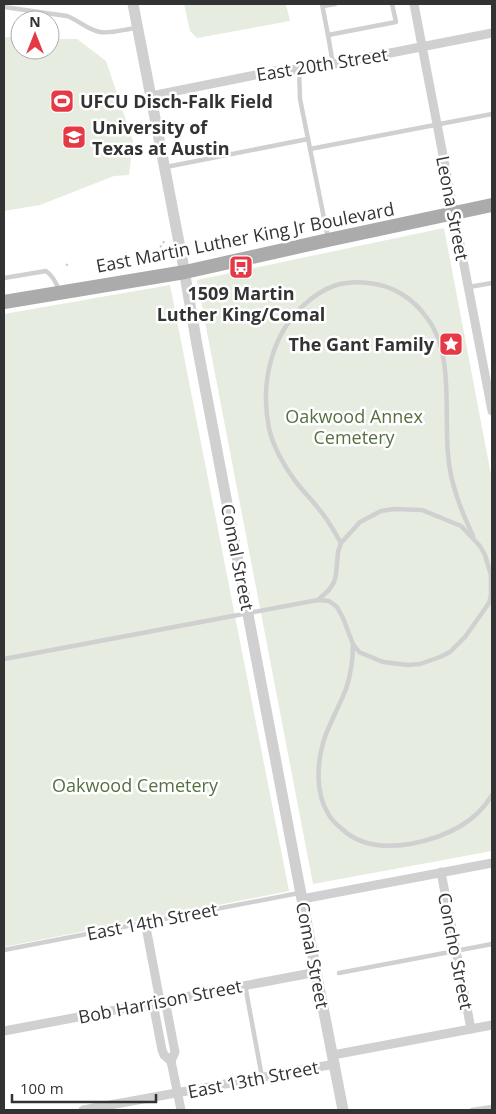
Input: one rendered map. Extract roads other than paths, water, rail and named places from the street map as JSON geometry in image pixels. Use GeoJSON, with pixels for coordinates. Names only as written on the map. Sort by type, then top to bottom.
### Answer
{"type":"FeatureCollection","features":[{"type":"Feature","properties":{"kind":"main road","name":"East Martin Luther King Jr Boulevard"},"geometry":{"type":"LineString","coordinates":[[4,302],[185,272],[492,205]]}},
{"type":"Feature","properties":{"kind":"street","name":"Comal Street"},"geometry":{"type":"LineString","coordinates":[[132,4],[152,96],[199,355],[343,1110]]}},
{"type":"Feature","properties":{"kind":"street","name":"Leona Street"},"geometry":{"type":"LineString","coordinates":[[414,4],[468,288],[488,364],[492,411]]}},
{"type":"Feature","properties":{"kind":"street","name":"East 20th Street"},"geometry":{"type":"LineString","coordinates":[[152,96],[275,71],[314,68],[492,33]]}},
{"type":"Feature","properties":{"kind":"street","name":"East 14th Street"},"geometry":{"type":"LineString","coordinates":[[301,896],[492,863]]}},
{"type":"Feature","properties":{"kind":"street","name":"Concho Street"},"geometry":{"type":"LineString","coordinates":[[441,872],[471,1029]]}},
{"type":"Feature","properties":{"kind":"street"},"geometry":{"type":"LineString","coordinates":[[146,922],[159,1001],[162,1050],[164,1055],[171,1061]]}},
{"type":"Feature","properties":{"kind":"street","name":"Bob Harrison Street"},"geometry":{"type":"LineString","coordinates":[[4,1030],[317,972]]}},
{"type":"Feature","properties":{"kind":"street"},"geometry":{"type":"LineString","coordinates":[[159,1001],[174,1047],[175,1052],[171,1061],[181,1110]]}},
{"type":"Feature","properties":{"kind":"street","name":"East 13th Street"},"geometry":{"type":"LineString","coordinates":[[84,1110],[262,1077],[492,1025]]}},
{"type":"Feature","properties":{"kind":"lane"},"geometry":{"type":"LineString","coordinates":[[333,64],[322,5],[335,4]]}},
{"type":"Feature","properties":{"kind":"lane"},"geometry":{"type":"LineString","coordinates":[[328,35],[396,22],[392,4]]}},
{"type":"Feature","properties":{"kind":"lane"},"geometry":{"type":"LineString","coordinates":[[4,7],[67,16],[100,32],[138,28]]}},
{"type":"Feature","properties":{"kind":"lane"},"geometry":{"type":"LineString","coordinates":[[299,69],[300,99],[328,240]]}},
{"type":"Feature","properties":{"kind":"lane"},"geometry":{"type":"LineString","coordinates":[[310,149],[492,114]]}},
{"type":"Feature","properties":{"kind":"lane"},"geometry":{"type":"LineString","coordinates":[[165,167],[308,139]]}},
{"type":"Feature","properties":{"kind":"lane"},"geometry":{"type":"LineString","coordinates":[[4,278],[46,271],[51,274],[57,283],[59,292]]}},
{"type":"Feature","properties":{"kind":"lane"},"geometry":{"type":"LineString","coordinates":[[340,543],[323,514],[296,482],[281,457],[270,429],[266,391],[272,356],[288,321],[311,298],[328,288],[345,282],[380,284],[405,295],[427,316],[434,328],[440,342],[445,372],[447,443],[450,468],[460,507],[475,540]]}},
{"type":"Feature","properties":{"kind":"lane"},"geometry":{"type":"LineString","coordinates":[[468,288],[492,283]]}},
{"type":"Feature","properties":{"kind":"lane"},"geometry":{"type":"LineString","coordinates":[[4,659],[318,600],[329,601],[337,607],[344,618],[353,644],[359,652],[382,662],[408,665],[420,664],[450,652],[465,637],[489,603],[492,578],[485,555],[480,546],[461,526],[422,510],[394,509],[381,512],[360,522],[340,543],[334,582],[330,590],[318,600]]}},
{"type":"Feature","properties":{"kind":"lane"},"geometry":{"type":"LineString","coordinates":[[353,644],[353,659],[346,688],[326,735],[318,772],[322,802],[329,816],[337,825],[349,836],[361,842],[393,846],[409,844],[441,836],[454,830],[477,814],[492,795]]}},
{"type":"Feature","properties":{"kind":"lane","name":"East 14th Street"},"geometry":{"type":"LineString","coordinates":[[4,950],[146,922],[301,896]]}},
{"type":"Feature","properties":{"kind":"lane"},"geometry":{"type":"LineString","coordinates":[[339,973],[492,944]]}},
{"type":"Feature","properties":{"kind":"lane"},"geometry":{"type":"LineString","coordinates":[[245,985],[262,1077]]}},
{"type":"Feature","properties":{"kind":"lane"},"geometry":{"type":"LineString","coordinates":[[472,1110],[492,1106]]}},
{"type":"Feature","properties":{"kind":"place","name":"UFCU Disch-Falk Field"},"geometry":{"type":"Point","coordinates":[62,101]}},
{"type":"Feature","properties":{"kind":"place","name":"University of Texas at Austin"},"geometry":{"type":"Point","coordinates":[74,137]}},
{"type":"Feature","properties":{"kind":"place","name":"1509 Martin Luther King/Comal"},"geometry":{"type":"Point","coordinates":[241,267]}},
{"type":"Feature","properties":{"kind":"place","name":"The Gant Family"},"geometry":{"type":"Point","coordinates":[451,344]}},
{"type":"Feature","properties":{"kind":"park label","name":"Oakwood Annex Cemetery"},"geometry":{"type":"Point","coordinates":[354,426]}},
{"type":"Feature","properties":{"kind":"park label","name":"Oakwood Cemetery"},"geometry":{"type":"Point","coordinates":[135,785]}}]}
